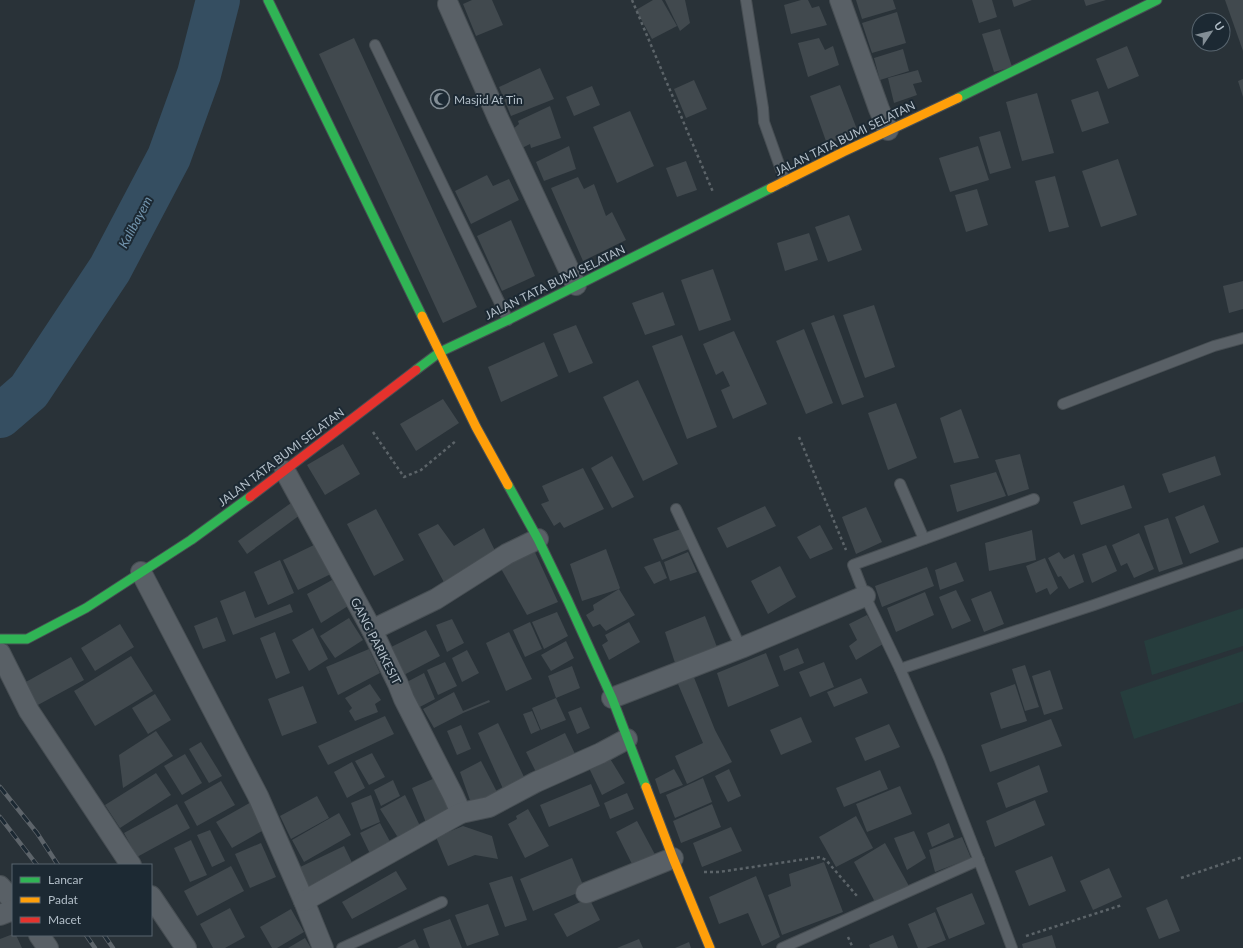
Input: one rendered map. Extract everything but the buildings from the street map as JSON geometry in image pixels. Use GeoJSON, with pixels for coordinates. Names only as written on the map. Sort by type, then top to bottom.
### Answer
{"type":"FeatureCollection","features":[{"type":"Feature","properties":{"kind":"street"},"geometry":{"type":"LineString","coordinates":[[268,0],[476,427],[538,539],[612,698],[673,858],[710,948]]}},
{"type":"Feature","properties":{"kind":"street"},"geometry":{"type":"LineString","coordinates":[[840,0],[888,130]]}},
{"type":"Feature","properties":{"kind":"street","name":"JALAN TATA BUMI SELATAN"},"geometry":{"type":"LineString","coordinates":[[0,639],[27,639],[86,608],[191,540],[285,471],[440,352],[508,320],[888,130],[1157,0]]}},
{"type":"Feature","properties":{"kind":"street"},"geometry":{"type":"LineString","coordinates":[[448,4],[498,118],[576,285]]}},
{"type":"Feature","properties":{"kind":"street","name":"GANG PARIKESIT"},"geometry":{"type":"LineString","coordinates":[[285,471],[372,630],[404,699],[461,813]]}},
{"type":"Feature","properties":{"kind":"street"},"geometry":{"type":"LineString","coordinates":[[372,630],[436,599],[507,554],[538,539]]}},
{"type":"Feature","properties":{"kind":"street"},"geometry":{"type":"LineString","coordinates":[[141,572],[258,796],[323,948]]}},
{"type":"Feature","properties":{"kind":"street"},"geometry":{"type":"LineString","coordinates":[[612,698],[741,648],[865,596]]}},
{"type":"Feature","properties":{"kind":"street"},"geometry":{"type":"LineString","coordinates":[[0,653],[29,711],[130,864]]}},
{"type":"Feature","properties":{"kind":"street"},"geometry":{"type":"LineString","coordinates":[[304,901],[461,813],[489,807],[536,782],[601,753],[627,738]]}},
{"type":"Feature","properties":{"kind":"street"},"geometry":{"type":"LineString","coordinates":[[586,893],[673,858]]}},
{"type":"Feature","properties":{"kind":"street"},"geometry":{"type":"LineString","coordinates":[[0,886],[12,900]]}},
{"type":"Feature","properties":{"kind":"street"},"geometry":{"type":"LineString","coordinates":[[152,897],[186,948]]}},
{"type":"Feature","properties":{"kind":"street"},"geometry":{"type":"LineString","coordinates":[[0,915],[12,910]]}},
{"type":"Feature","properties":{"kind":"street"},"geometry":{"type":"LineString","coordinates":[[40,936],[48,948]]}},
{"type":"Feature","properties":{"kind":"lane"},"geometry":{"type":"LineString","coordinates":[[746,0],[764,122],[785,181]]}},
{"type":"Feature","properties":{"kind":"lane"},"geometry":{"type":"LineString","coordinates":[[374,45],[508,320]]}},
{"type":"Feature","properties":{"kind":"lane"},"geometry":{"type":"LineString","coordinates":[[1062,404],[1214,346],[1243,338]]}},
{"type":"Feature","properties":{"kind":"lane"},"geometry":{"type":"LineString","coordinates":[[900,484],[924,539]]}},
{"type":"Feature","properties":{"kind":"lane"},"geometry":{"type":"LineString","coordinates":[[1011,945],[939,758],[900,669],[865,596],[853,565],[1034,499]]}},
{"type":"Feature","properties":{"kind":"lane"},"geometry":{"type":"LineString","coordinates":[[676,509],[741,648]]}},
{"type":"Feature","properties":{"kind":"lane"},"geometry":{"type":"LineString","coordinates":[[900,669],[1094,605],[1243,553]]}},
{"type":"Feature","properties":{"kind":"lane"},"geometry":{"type":"LineString","coordinates":[[782,948],[979,860]]}},
{"type":"Feature","properties":{"kind":"lane"},"geometry":{"type":"LineString","coordinates":[[342,948],[442,902]]}},
{"type":"Feature","properties":{"kind":"path"},"geometry":{"type":"LineString","coordinates":[[632,0],[722,213]]}},
{"type":"Feature","properties":{"kind":"path"},"geometry":{"type":"LineString","coordinates":[[360,413],[404,477],[421,470],[456,441],[476,427]]}},
{"type":"Feature","properties":{"kind":"path"},"geometry":{"type":"LineString","coordinates":[[799,437],[853,565]]}},
{"type":"Feature","properties":{"kind":"path"},"geometry":{"type":"LineString","coordinates":[[1181,878],[1243,857]]}},
{"type":"Feature","properties":{"kind":"path"},"geometry":{"type":"LineString","coordinates":[[673,858],[682,861],[690,869],[698,872],[719,872],[820,858],[826,860],[869,910]]}},
{"type":"Feature","properties":{"kind":"path"},"geometry":{"type":"LineString","coordinates":[[1011,945],[1122,905]]}},
{"type":"Feature","properties":{"kind":"green space"},"geometry":{"type":"Polygon","coordinates":[[[1243,608],[1243,646],[1152,675],[1144,641],[1243,608]]]}},
{"type":"Feature","properties":{"kind":"green space"},"geometry":{"type":"Polygon","coordinates":[[[1243,651],[1243,702],[1134,739],[1120,692],[1243,651]]]}},
{"type":"Feature","properties":{"kind":"waterway","name":"Kalibayem"},"geometry":{"type":"LineString","coordinates":[[0,416],[29,391],[110,269],[169,157],[199,74],[218,0]]}},
{"type":"Feature","properties":{"kind":"railway"},"geometry":{"type":"LineString","coordinates":[[0,787],[37,833],[57,864]]}},
{"type":"Feature","properties":{"kind":"railway"},"geometry":{"type":"LineString","coordinates":[[0,817],[36,864]]}},
{"type":"Feature","properties":{"kind":"railway"},"geometry":{"type":"LineString","coordinates":[[87,936],[95,948]]}},
{"type":"Feature","properties":{"kind":"railway"},"geometry":{"type":"LineString","coordinates":[[105,936],[113,948]]}},
{"type":"Feature","properties":{"kind":"traffic: fast"},"geometry":{"type":"LineString","coordinates":[[268,0],[422,316]]}},
{"type":"Feature","properties":{"kind":"traffic: fast"},"geometry":{"type":"LineString","coordinates":[[958,98],[1157,0]]}},
{"type":"Feature","properties":{"kind":"traffic: fast"},"geometry":{"type":"LineString","coordinates":[[416,370],[440,352],[508,320],[771,188]]}},
{"type":"Feature","properties":{"kind":"traffic: fast"},"geometry":{"type":"LineString","coordinates":[[508,485],[538,539],[568,601],[612,698],[646,787]]}},
{"type":"Feature","properties":{"kind":"traffic: fast"},"geometry":{"type":"LineString","coordinates":[[0,639],[27,639],[86,608],[191,540],[250,497]]}},
{"type":"Feature","properties":{"kind":"traffic: slow"},"geometry":{"type":"LineString","coordinates":[[771,188],[843,152],[958,98]]}},
{"type":"Feature","properties":{"kind":"traffic: slow"},"geometry":{"type":"LineString","coordinates":[[422,316],[476,427],[508,485]]}},
{"type":"Feature","properties":{"kind":"traffic: slow"},"geometry":{"type":"LineString","coordinates":[[646,787],[710,948]]}},
{"type":"Feature","properties":{"kind":"traffic: jam"},"geometry":{"type":"LineString","coordinates":[[250,497],[416,370]]}},
{"type":"Feature","properties":{"kind":"place","name":"Masjid At Tin"},"geometry":{"type":"Point","coordinates":[440,99]}}]}
